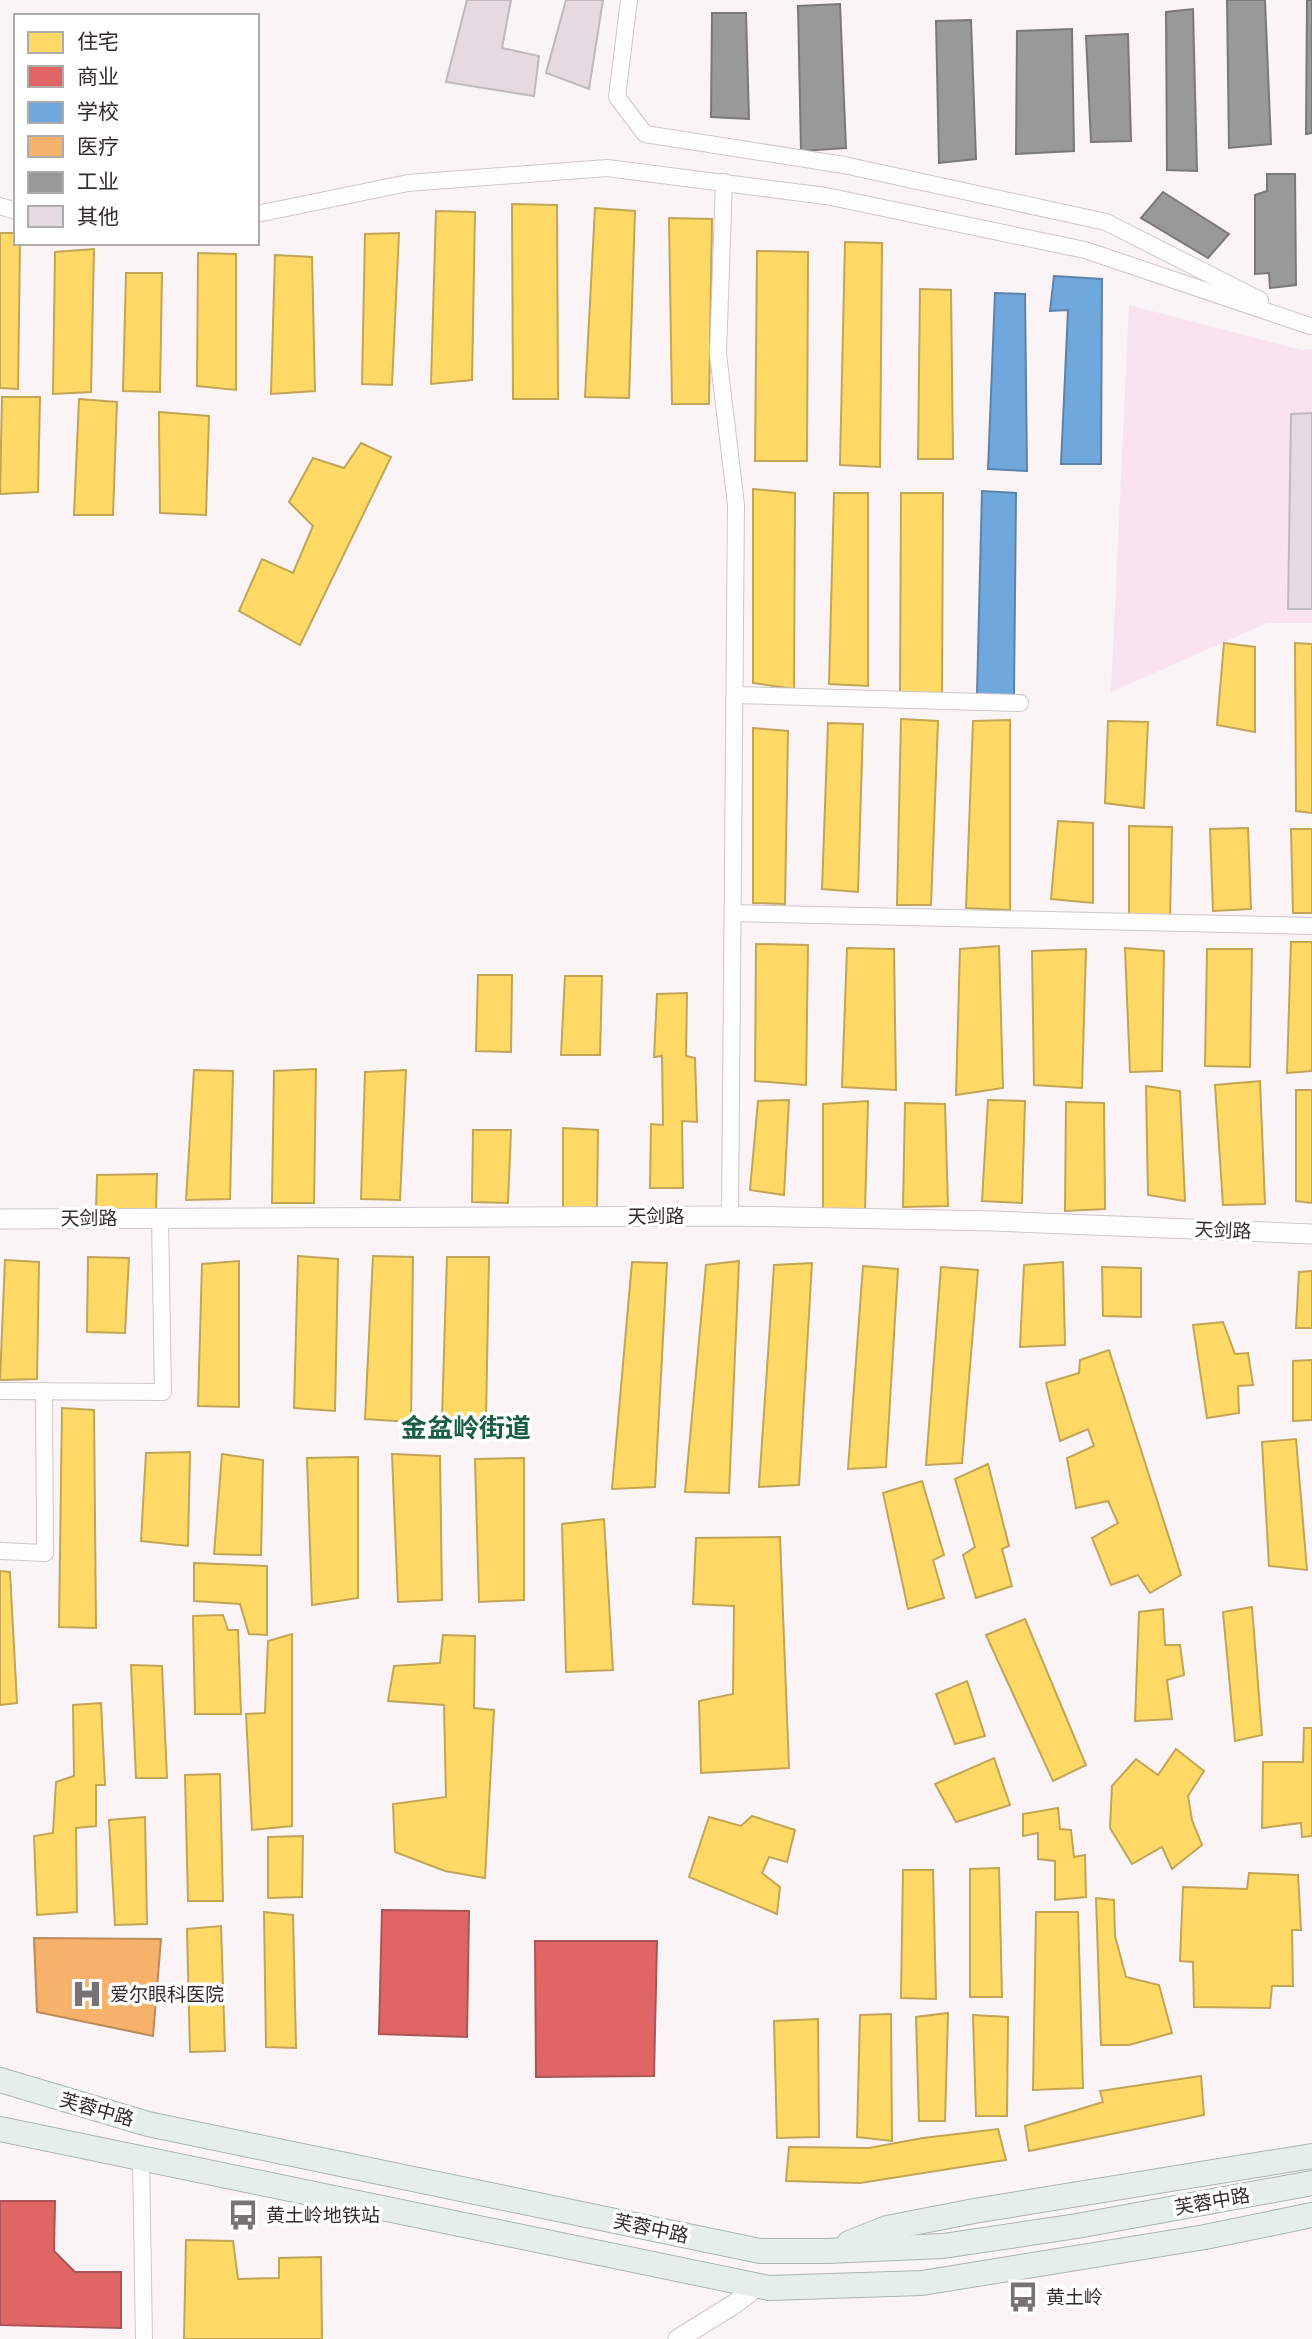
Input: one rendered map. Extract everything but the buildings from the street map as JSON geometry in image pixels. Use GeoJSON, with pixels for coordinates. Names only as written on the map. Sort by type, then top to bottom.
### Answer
{"type":"FeatureCollection","features":[{"type":"Feature","properties":{"kind":"main road","name":"芙蓉中路"},"geometry":{"type":"LineString","coordinates":[[0,2080],[148,2124],[760,2251],[943,2246],[1077,2226],[1312,2183]]}},
{"type":"Feature","properties":{"kind":"main road","name":"芙蓉中路"},"geometry":{"type":"LineString","coordinates":[[0,2129],[769,2288],[922,2283],[1205,2237],[1312,2215]]}},
{"type":"Feature","properties":{"kind":"main road"},"geometry":{"type":"LineString","coordinates":[[827,2251],[887,2228],[974,2211],[1312,2156]]}},
{"type":"Feature","properties":{"kind":"street"},"geometry":{"type":"LineString","coordinates":[[629,0],[617,97],[645,134],[844,164],[1106,222],[1311,326]]}},
{"type":"Feature","properties":{"kind":"street"},"geometry":{"type":"LineString","coordinates":[[259,214],[408,183],[607,168],[826,196],[1085,250],[1311,326]]}},
{"type":"Feature","properties":{"kind":"street"},"geometry":{"type":"LineString","coordinates":[[724,182],[718,354],[736,505],[730,1216]]}},
{"type":"Feature","properties":{"kind":"street"},"geometry":{"type":"LineString","coordinates":[[734,695],[1020,704]]}},
{"type":"Feature","properties":{"kind":"street"},"geometry":{"type":"LineString","coordinates":[[733,913],[1312,926]]}},
{"type":"Feature","properties":{"kind":"street","name":"天剑路"},"geometry":{"type":"LineString","coordinates":[[0,1219],[730,1216],[994,1221],[1312,1234]]}},
{"type":"Feature","properties":{"kind":"street"},"geometry":{"type":"LineString","coordinates":[[0,1391],[163,1392],[160,1218]]}},
{"type":"Feature","properties":{"kind":"street"},"geometry":{"type":"LineString","coordinates":[[0,1551],[45,1553],[44,1391]]}},
{"type":"Feature","properties":{"kind":"street"},"geometry":{"type":"LineString","coordinates":[[141,2158],[144,2339]]}},
{"type":"Feature","properties":{"kind":"street"},"geometry":{"type":"LineString","coordinates":[[678,2339],[736,2303],[757,2286]]}},
{"type":"Feature","properties":{"kind":"shaded area"},"geometry":{"type":"Polygon","coordinates":[[[1129,305],[1302,350],[1312,349],[1312,623],[1267,623],[1111,692],[1129,305]]]}},
{"type":"Feature","properties":{"kind":"place","name":"爱尔眼科医院"},"geometry":{"type":"Point","coordinates":[87,1994]}},
{"type":"Feature","properties":{"kind":"place","name":"黄土岭地铁站"},"geometry":{"type":"Point","coordinates":[243,2215]}},
{"type":"Feature","properties":{"kind":"place","name":"黄土岭"},"geometry":{"type":"Point","coordinates":[1023,2297]}},
{"type":"Feature","properties":{"kind":"district","name":"金盆岭街道"},"geometry":{"type":"Point","coordinates":[466,1428]}}]}
